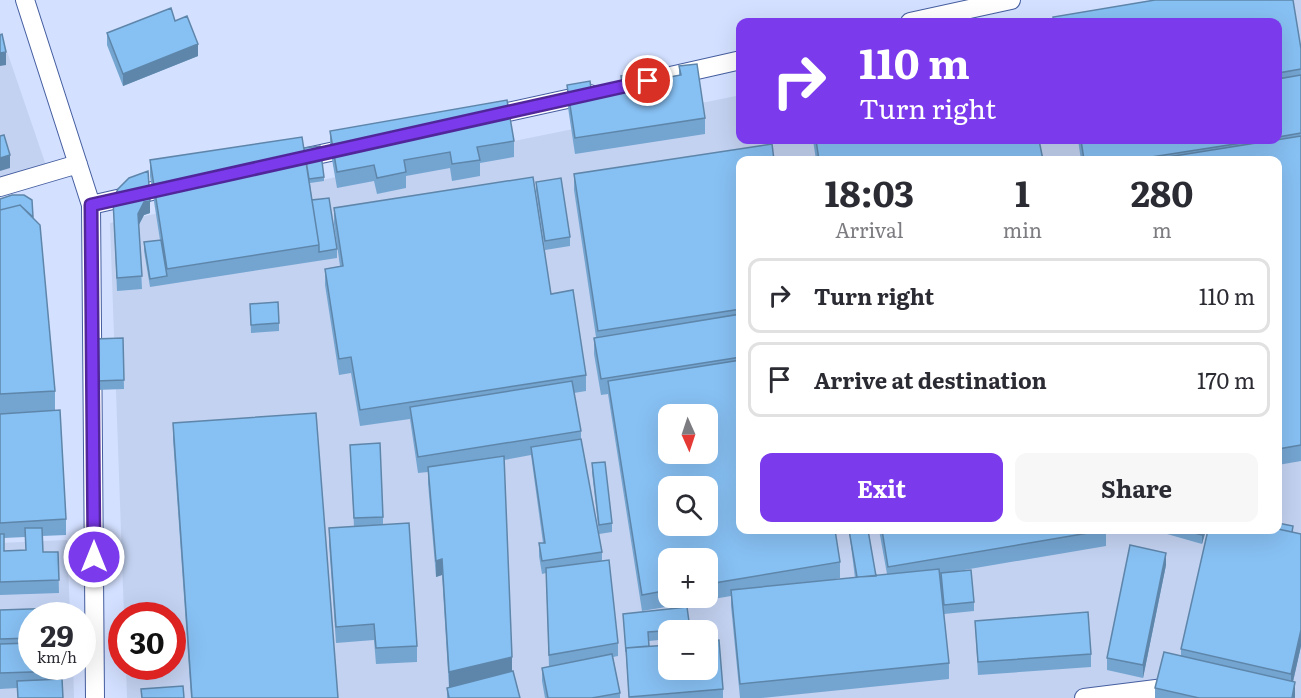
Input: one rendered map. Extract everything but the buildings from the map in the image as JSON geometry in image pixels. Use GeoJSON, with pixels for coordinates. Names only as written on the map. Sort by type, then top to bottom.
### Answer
{"type":"FeatureCollection","features":[{"type":"Feature","properties":{"kind":"street"},"geometry":{"type":"LineString","coordinates":[[25,0],[91,205],[95,698]]}},
{"type":"Feature","properties":{"kind":"street"},"geometry":{"type":"LineString","coordinates":[[928,18],[1011,0]]}},
{"type":"Feature","properties":{"kind":"street"},"geometry":{"type":"LineString","coordinates":[[462,122],[736,61]]}},
{"type":"Feature","properties":{"kind":"street"},"geometry":{"type":"LineString","coordinates":[[277,164],[370,143]]}},
{"type":"Feature","properties":{"kind":"street"},"geometry":{"type":"LineString","coordinates":[[0,187],[78,164]]}},
{"type":"Feature","properties":{"kind":"street"},"geometry":{"type":"LineString","coordinates":[[91,205],[195,182]]}},
{"type":"Feature","properties":{"kind":"street"},"geometry":{"type":"LineString","coordinates":[[1084,698],[1198,684]]}},
{"type":"Feature","properties":{"kind":"shaded area"},"geometry":{"type":"Polygon","coordinates":[[[1213,0],[1301,0],[1301,698],[127,698],[126,680],[186,680],[186,602],[124,602],[110,223],[736,96],[736,144],[1282,144],[1282,18],[1266,18],[1213,0]]]}},
{"type":"Feature","properties":{"kind":"shaded area"},"geometry":{"type":"Polygon","coordinates":[[[0,31],[51,180],[0,195],[0,31]]]}},
{"type":"Feature","properties":{"kind":"shaded area"},"geometry":{"type":"Polygon","coordinates":[[[67,540],[69,602],[18,602],[18,680],[73,680],[74,698],[0,698],[0,543],[67,540]]]}},
{"type":"Feature","properties":{"kind":"route"},"geometry":{"type":"LineString","coordinates":[[94,557],[91,205],[648,81]]}}]}
